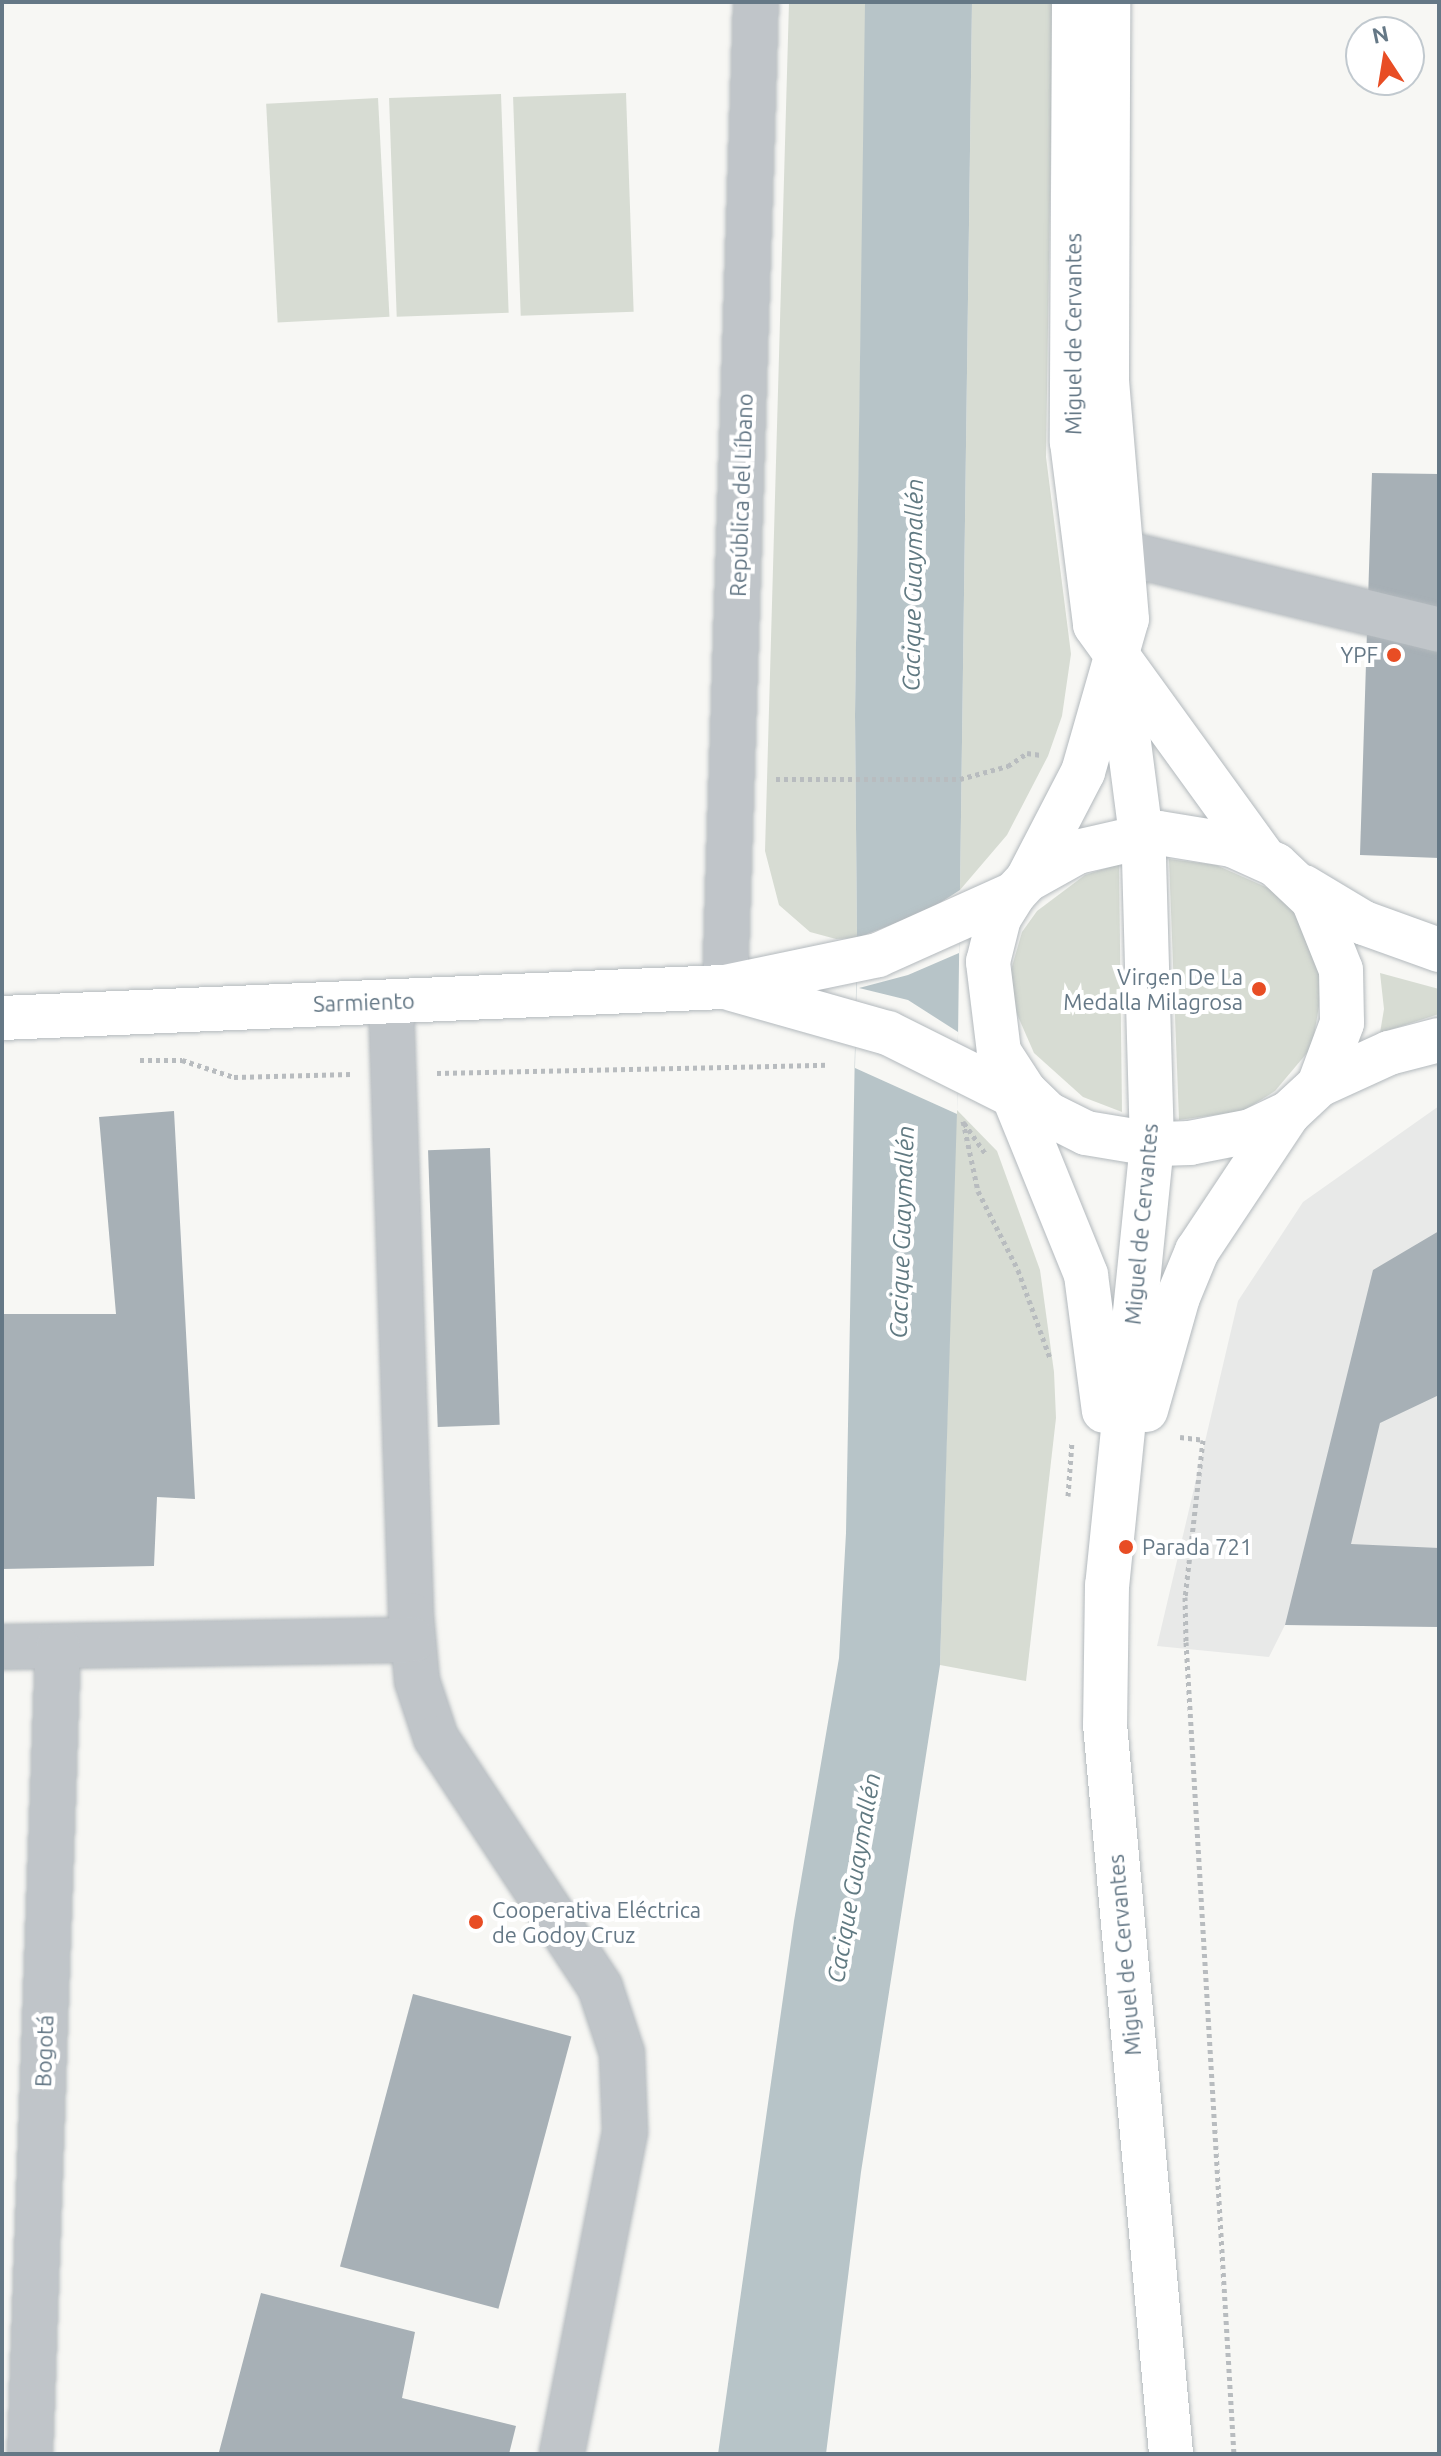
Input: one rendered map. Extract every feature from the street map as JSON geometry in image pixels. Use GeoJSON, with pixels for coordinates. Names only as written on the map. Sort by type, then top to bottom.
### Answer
{"type":"FeatureCollection","features":[{"type":"Feature","properties":{"kind":"main road","name":"Miguel de Cervantes"},"geometry":{"type":"LineString","coordinates":[[1074,2],[1072,442],[1095,625],[1261,854]]}},
{"type":"Feature","properties":{"kind":"main road","name":"Miguel de Cervantes"},"geometry":{"type":"LineString","coordinates":[[969,1083],[988,962],[999,918],[1020,887],[1083,772],[1127,619],[1107,379],[1108,2]]}},
{"type":"Feature","properties":{"kind":"main road","name":"Miguel de Cervantes"},"geometry":{"type":"LineString","coordinates":[[1109,1433],[1152,1144],[1141,835],[1118,658]]}},
{"type":"Feature","properties":{"kind":"main road"},"geometry":{"type":"LineString","coordinates":[[1020,887],[1077,852],[1141,835],[1183,835],[1261,854],[1297,882],[1364,923],[1439,950]]}},
{"type":"Feature","properties":{"kind":"main road","name":"Miguel de Cervantes"},"geometry":{"type":"LineString","coordinates":[[1109,1433],[1189,1269],[1228,1200],[1304,1099],[1342,1023],[1341,970],[1324,918],[1297,882]]}},
{"type":"Feature","properties":{"kind":"main road","name":"Sarmiento"},"geometry":{"type":"LineString","coordinates":[[2,1018],[725,987],[857,960],[959,921],[1020,887]]}},
{"type":"Feature","properties":{"kind":"main road","name":"Sarmiento"},"geometry":{"type":"LineString","coordinates":[[725,987],[856,1024],[969,1083]]}},
{"type":"Feature","properties":{"kind":"main road"},"geometry":{"type":"LineString","coordinates":[[969,1083],[1030,1114],[1086,1133],[1152,1144],[1222,1138],[1304,1099],[1389,1053],[1439,1040]]}},
{"type":"Feature","properties":{"kind":"main road","name":"Miguel de Cervantes"},"geometry":{"type":"LineString","coordinates":[[1030,1114],[1086,1275],[1095,1315],[1109,1433],[1105,1724],[1171,2454]]}},
{"type":"Feature","properties":{"kind":"street","name":"República del Líbano"},"geometry":{"type":"LineString","coordinates":[[725,987],[756,2]]}},
{"type":"Feature","properties":{"kind":"street"},"geometry":{"type":"LineString","coordinates":[[1120,552],[1439,630]]}},
{"type":"Feature","properties":{"kind":"street"},"geometry":{"type":"LineString","coordinates":[[391,1001],[413,1640],[417,1681],[436,1738],[600,1987],[622,2053],[625,2132],[562,2454]]}},
{"type":"Feature","properties":{"kind":"street"},"geometry":{"type":"LineString","coordinates":[[2,1647],[202,1646],[413,1640]]}},
{"type":"Feature","properties":{"kind":"street","name":"Bogotá"},"geometry":{"type":"LineString","coordinates":[[30,2454],[58,1647]]}},
{"type":"Feature","properties":{"kind":"path"},"geometry":{"type":"LineString","coordinates":[[776,779],[960,779],[1008,766],[1027,753],[1048,756],[1083,772]]}},
{"type":"Feature","properties":{"kind":"path"},"geometry":{"type":"LineString","coordinates":[[139,1060],[182,1060],[234,1077],[838,1064]]}},
{"type":"Feature","properties":{"kind":"path"},"geometry":{"type":"LineString","coordinates":[[969,1083],[962,1120],[978,1191],[1018,1270],[1054,1372]]}},
{"type":"Feature","properties":{"kind":"path"},"geometry":{"type":"LineString","coordinates":[[962,1120],[995,1167]]}},
{"type":"Feature","properties":{"kind":"path"},"geometry":{"type":"LineString","coordinates":[[1067,1503],[1109,1433],[1203,1440],[1185,1612],[1234,2454]]}},
{"type":"Feature","properties":{"kind":"shaded area"},"geometry":{"type":"Polygon","coordinates":[[[789,2],[866,2],[855,715],[857,938],[836,939],[810,932],[779,905],[765,851],[789,2]]]}},
{"type":"Feature","properties":{"kind":"shaded area"},"geometry":{"type":"Polygon","coordinates":[[[972,2],[1053,2],[1046,457],[1071,654],[1062,716],[1048,756],[1007,835],[960,890],[972,2]]]}},
{"type":"Feature","properties":{"kind":"shaded area"},"geometry":{"type":"Polygon","coordinates":[[[626,93],[634,312],[521,316],[513,97],[626,93]]]}},
{"type":"Feature","properties":{"kind":"shaded area"},"geometry":{"type":"Polygon","coordinates":[[[501,94],[509,313],[397,317],[389,98],[501,94]]]}},
{"type":"Feature","properties":{"kind":"shaded area"},"geometry":{"type":"Polygon","coordinates":[[[378,98],[389,317],[278,323],[266,104],[378,98]]]}},
{"type":"Feature","properties":{"kind":"shaded area"},"geometry":{"type":"Polygon","coordinates":[[[1169,859],[1216,865],[1275,891],[1295,910],[1324,977],[1312,1047],[1275,1091],[1243,1111],[1179,1120],[1169,859]]]}},
{"type":"Feature","properties":{"kind":"shaded area"},"geometry":{"type":"Polygon","coordinates":[[[1119,864],[1122,1112],[1083,1097],[1034,1053],[1013,1005],[1011,970],[1022,932],[1037,911],[1085,875],[1119,864]]]}},
{"type":"Feature","properties":{"kind":"shaded area"},"geometry":{"type":"Polygon","coordinates":[[[1380,973],[1439,989],[1439,1014],[1380,1033],[1384,1009],[1380,973]]]}},
{"type":"Feature","properties":{"kind":"shaded area"},"geometry":{"type":"Polygon","coordinates":[[[1439,1106],[1439,1627],[1285,1625],[1269,1657],[1157,1646],[1238,1301],[1303,1202],[1439,1106]]]}},
{"type":"Feature","properties":{"kind":"shaded area"},"geometry":{"type":"Polygon","coordinates":[[[956,1109],[997,1151],[1040,1270],[1054,1372],[1056,1418],[1026,1681],[940,1665],[956,1109]]]}},
{"type":"Feature","properties":{"kind":"water","name":"Cacique Guaymallén"},"geometry":{"type":"Polygon","coordinates":[[[865,2],[972,2],[957,1112],[940,1665],[861,2172],[826,2454],[718,2454],[794,1921],[839,1658],[846,1533],[857,938],[855,715],[865,2]]]}},
{"type":"Feature","properties":{"kind":"pier"},"geometry":{"type":"Polygon","coordinates":[[[960,890],[959,953],[908,975],[859,988],[908,1000],[958,1032],[957,1114],[855,1068],[857,938],[927,911],[960,890]]]}},
{"type":"Feature","properties":{"kind":"building"},"geometry":{"type":"Polygon","coordinates":[[[1372,473],[1439,474],[1439,858],[1360,855],[1372,473]]]}},
{"type":"Feature","properties":{"kind":"building"},"geometry":{"type":"Polygon","coordinates":[[[174,1111],[195,1499],[157,1497],[154,1566],[2,1569],[2,1314],[116,1314],[99,1117],[174,1111]]]}},
{"type":"Feature","properties":{"kind":"building"},"geometry":{"type":"Polygon","coordinates":[[[490,1148],[500,1425],[438,1427],[428,1150],[490,1148]]]}},
{"type":"Feature","properties":{"kind":"building"},"geometry":{"type":"Polygon","coordinates":[[[1439,1231],[1439,1395],[1380,1423],[1351,1544],[1439,1548],[1439,1627],[1285,1625],[1373,1270],[1439,1231]]]}},
{"type":"Feature","properties":{"kind":"building"},"geometry":{"type":"Polygon","coordinates":[[[413,1994],[571,2036],[498,2309],[340,2266],[413,1994]]]}},
{"type":"Feature","properties":{"kind":"building"},"geometry":{"type":"Polygon","coordinates":[[[261,2293],[415,2332],[402,2398],[516,2426],[509,2454],[219,2452],[261,2293]]]}},
{"type":"Feature","properties":{"kind":"place","name":"YPF"},"geometry":{"type":"Point","coordinates":[1394,655]}},
{"type":"Feature","properties":{"kind":"place","name":"Virgen De La Medalla Milagrosa"},"geometry":{"type":"Point","coordinates":[1259,989]}},
{"type":"Feature","properties":{"kind":"place","name":"Parada 721"},"geometry":{"type":"Point","coordinates":[1126,1547]}},
{"type":"Feature","properties":{"kind":"place","name":"Cooperativa Eléctrica de Godoy Cruz"},"geometry":{"type":"Point","coordinates":[476,1922]}}]}
